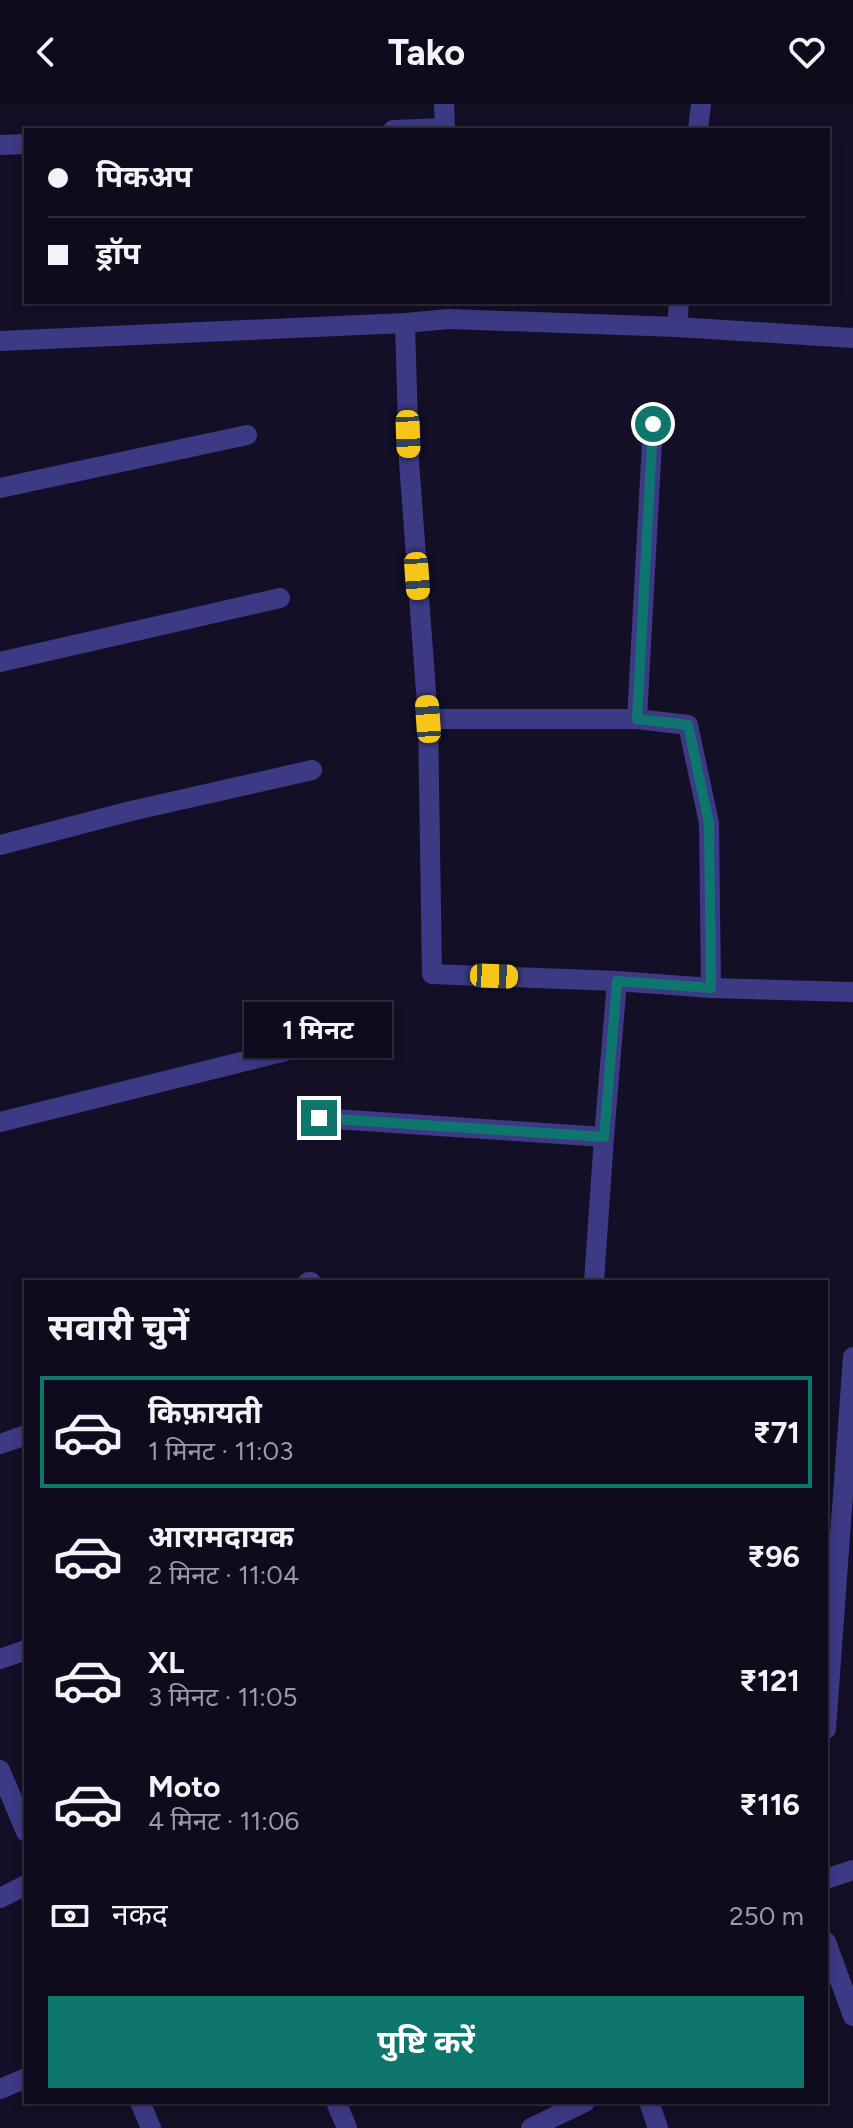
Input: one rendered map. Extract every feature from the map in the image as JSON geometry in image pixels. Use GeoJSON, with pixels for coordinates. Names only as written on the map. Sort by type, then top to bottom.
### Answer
{"type":"FeatureCollection","features":[{"type":"Feature","properties":{"kind":"street"},"geometry":{"type":"LineString","coordinates":[[444,104],[445,128]]}},
{"type":"Feature","properties":{"kind":"street"},"geometry":{"type":"LineString","coordinates":[[698,128],[701,104]]}},
{"type":"Feature","properties":{"kind":"street"},"geometry":{"type":"LineString","coordinates":[[0,145],[24,144]]}},
{"type":"Feature","properties":{"kind":"street"},"geometry":{"type":"LineString","coordinates":[[677,327],[679,304]]}},
{"type":"Feature","properties":{"kind":"street"},"geometry":{"type":"LineString","coordinates":[[0,341],[405,323],[449,310],[853,338]]}},
{"type":"Feature","properties":{"kind":"street"},"geometry":{"type":"LineString","coordinates":[[405,323],[409,461],[428,719],[432,974],[853,992]]}},
{"type":"Feature","properties":{"kind":"street"},"geometry":{"type":"LineString","coordinates":[[637,719],[653,424]]}},
{"type":"Feature","properties":{"kind":"street"},"geometry":{"type":"LineString","coordinates":[[0,488],[247,435]]}},
{"type":"Feature","properties":{"kind":"street"},"geometry":{"type":"LineString","coordinates":[[0,662],[280,598]]}},
{"type":"Feature","properties":{"kind":"street"},"geometry":{"type":"LineString","coordinates":[[428,719],[637,719],[688,725],[709,823],[711,988]]}},
{"type":"Feature","properties":{"kind":"street"},"geometry":{"type":"LineString","coordinates":[[0,845],[131,811],[312,770]]}},
{"type":"Feature","properties":{"kind":"street"},"geometry":{"type":"LineString","coordinates":[[594,1280],[617,981]]}},
{"type":"Feature","properties":{"kind":"street"},"geometry":{"type":"LineString","coordinates":[[0,1122],[342,1037]]}},
{"type":"Feature","properties":{"kind":"street"},"geometry":{"type":"LineString","coordinates":[[319,1118],[604,1137]]}},
{"type":"Feature","properties":{"kind":"street"},"geometry":{"type":"LineString","coordinates":[[828,1705],[850,1436],[853,1357]]}},
{"type":"Feature","properties":{"kind":"street"},"geometry":{"type":"LineString","coordinates":[[0,1444],[24,1436]]}},
{"type":"Feature","properties":{"kind":"street"},"geometry":{"type":"LineString","coordinates":[[0,1659],[24,1651]]}},
{"type":"Feature","properties":{"kind":"street"},"geometry":{"type":"LineString","coordinates":[[0,1770],[24,1827]]}},
{"type":"Feature","properties":{"kind":"street"},"geometry":{"type":"LineString","coordinates":[[828,1878],[853,1870]]}},
{"type":"Feature","properties":{"kind":"street"},"geometry":{"type":"LineString","coordinates":[[0,1898],[24,1886]]}},
{"type":"Feature","properties":{"kind":"street"},"geometry":{"type":"LineString","coordinates":[[828,1948],[853,2016]]}},
{"type":"Feature","properties":{"kind":"street"},"geometry":{"type":"LineString","coordinates":[[0,2089],[24,2079]]}},
{"type":"Feature","properties":{"kind":"street"},"geometry":{"type":"LineString","coordinates":[[141,2104],[151,2128]]}},
{"type":"Feature","properties":{"kind":"street"},"geometry":{"type":"LineString","coordinates":[[337,2104],[347,2128]]}},
{"type":"Feature","properties":{"kind":"street"},"geometry":{"type":"LineString","coordinates":[[531,2128],[581,2104]]}},
{"type":"Feature","properties":{"kind":"street"},"geometry":{"type":"LineString","coordinates":[[650,2104],[658,2128]]}},
{"type":"Feature","properties":{"kind":"route"},"geometry":{"type":"LineString","coordinates":[[319,1118],[604,1137],[617,981],[711,988],[709,823],[688,725],[637,719],[653,424]]}}]}
